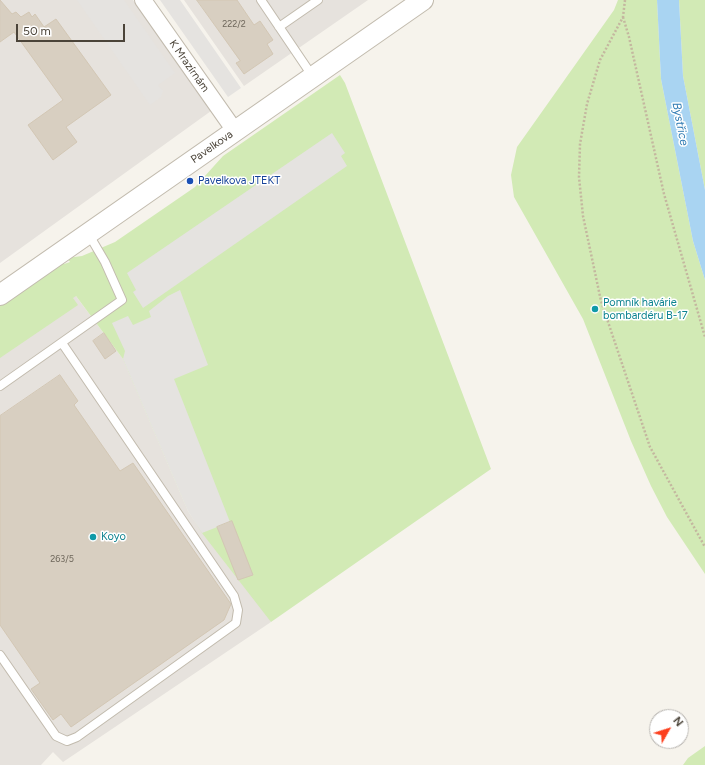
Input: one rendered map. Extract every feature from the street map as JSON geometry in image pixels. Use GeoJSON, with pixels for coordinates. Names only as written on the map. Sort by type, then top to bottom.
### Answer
{"type":"FeatureCollection","features":[{"type":"Feature","properties":{"kind":"street","name":"K Mrazírnám"},"geometry":{"type":"LineString","coordinates":[[143,0],[235,131]]}},
{"type":"Feature","properties":{"kind":"street","name":"Pavelkova"},"geometry":{"type":"LineString","coordinates":[[0,295],[423,0]]}},
{"type":"Feature","properties":{"kind":"lane"},"geometry":{"type":"LineString","coordinates":[[261,0],[313,76]]}},
{"type":"Feature","properties":{"kind":"lane"},"geometry":{"type":"LineString","coordinates":[[280,27],[318,0]]}},
{"type":"Feature","properties":{"kind":"lane"},"geometry":{"type":"LineString","coordinates":[[0,386],[122,300],[105,262],[88,233]]}},
{"type":"Feature","properties":{"kind":"lane"},"geometry":{"type":"LineString","coordinates":[[0,655],[56,736],[68,741],[77,737],[236,623],[238,610],[234,596],[62,343]]}},
{"type":"Feature","properties":{"kind":"path"},"geometry":{"type":"LineString","coordinates":[[625,0],[623,17],[600,60],[587,104],[580,144],[579,177],[583,216],[601,301],[650,447],[705,547]]}},
{"type":"Feature","properties":{"kind":"path"},"geometry":{"type":"LineString","coordinates":[[623,17],[629,37],[664,194],[705,337]]}},
{"type":"Feature","properties":{"kind":"shaded area"},"geometry":{"type":"Polygon","coordinates":[[[0,0],[133,0],[211,111],[0,263],[0,0]]]}},
{"type":"Feature","properties":{"kind":"shaded area"},"geometry":{"type":"Polygon","coordinates":[[[77,0],[124,0],[175,73],[158,85],[163,91],[161,97],[150,105],[77,0]]]}},
{"type":"Feature","properties":{"kind":"shaded area"},"geometry":{"type":"Polygon","coordinates":[[[160,0],[180,0],[241,88],[228,97],[160,0]]]}},
{"type":"Feature","properties":{"kind":"shaded area"},"geometry":{"type":"Polygon","coordinates":[[[184,0],[368,0],[244,86],[184,0]]]}},
{"type":"Feature","properties":{"kind":"shaded area"},"geometry":{"type":"Polygon","coordinates":[[[332,133],[345,153],[341,156],[347,166],[143,308],[133,292],[136,290],[127,273],[332,133]]]}},
{"type":"Feature","properties":{"kind":"shaded area"},"geometry":{"type":"Polygon","coordinates":[[[55,268],[123,359],[188,511],[202,532],[232,521],[271,622],[63,762],[53,752],[41,765],[0,765],[0,307],[55,268]]]}},
{"type":"Feature","properties":{"kind":"shaded area"},"geometry":{"type":"Polygon","coordinates":[[[180,290],[208,365],[174,379],[230,522],[202,533],[188,511],[123,359],[125,351],[112,323],[128,316],[133,325],[151,317],[149,311],[168,296],[180,290]]]}},
{"type":"Feature","properties":{"kind":"green space"},"geometry":{"type":"Polygon","coordinates":[[[618,0],[657,0],[661,79],[693,241],[705,280],[705,574],[667,517],[651,486],[631,441],[583,319],[514,197],[511,175],[517,147],[614,10],[618,0]]]}},
{"type":"Feature","properties":{"kind":"green space"},"geometry":{"type":"Polygon","coordinates":[[[679,0],[705,0],[705,190],[683,76],[679,0]]]}},
{"type":"Feature","properties":{"kind":"green space"},"geometry":{"type":"Polygon","coordinates":[[[340,75],[345,83],[491,469],[271,622],[202,533],[187,508],[123,359],[76,296],[73,298],[78,305],[0,358],[0,306],[62,262],[64,264],[70,262],[67,258],[82,256],[115,242],[195,187],[223,156],[340,75]]]}},
{"type":"Feature","properties":{"kind":"green space"},"geometry":{"type":"Polygon","coordinates":[[[705,746],[705,765],[683,765],[688,758],[705,746]]]}},
{"type":"Feature","properties":{"kind":"water","name":"Bystřice"},"geometry":{"type":"Polygon","coordinates":[[[657,0],[679,0],[683,76],[705,190],[705,280],[693,241],[661,79],[657,0]]]}},
{"type":"Feature","properties":{"kind":"building"},"geometry":{"type":"Polygon","coordinates":[[[0,0],[12,14],[16,12],[21,17],[29,12],[32,17],[35,14],[44,27],[56,19],[111,95],[66,127],[77,142],[53,160],[28,125],[63,100],[14,32],[0,42],[0,0]]]}},
{"type":"Feature","properties":{"kind":"building"},"geometry":{"type":"Polygon","coordinates":[[[197,0],[237,0],[254,25],[260,21],[273,40],[267,44],[273,54],[244,74],[236,63],[240,61],[197,0]]]}},
{"type":"Feature","properties":{"kind":"building"},"geometry":{"type":"Polygon","coordinates":[[[104,333],[116,351],[105,359],[93,341],[104,333]]]}},
{"type":"Feature","properties":{"kind":"building","name":"Koyo"},"geometry":{"type":"Polygon","coordinates":[[[60,375],[78,401],[74,405],[120,471],[133,463],[231,604],[224,620],[71,727],[61,714],[53,720],[31,689],[40,683],[0,625],[0,416],[60,375]]]}},
{"type":"Feature","properties":{"kind":"building"},"geometry":{"type":"Polygon","coordinates":[[[232,521],[253,575],[238,580],[217,527],[232,521]]]}},
{"type":"Feature","properties":{"kind":"place","name":"Pavelkova JTEKT"},"geometry":{"type":"Point","coordinates":[190,181]}},
{"type":"Feature","properties":{"kind":"place","name":"Pomník havárie bombardéru B-17"},"geometry":{"type":"Point","coordinates":[595,309]}},
{"type":"Feature","properties":{"kind":"place","name":"Koyo"},"geometry":{"type":"Point","coordinates":[93,537]}}]}
